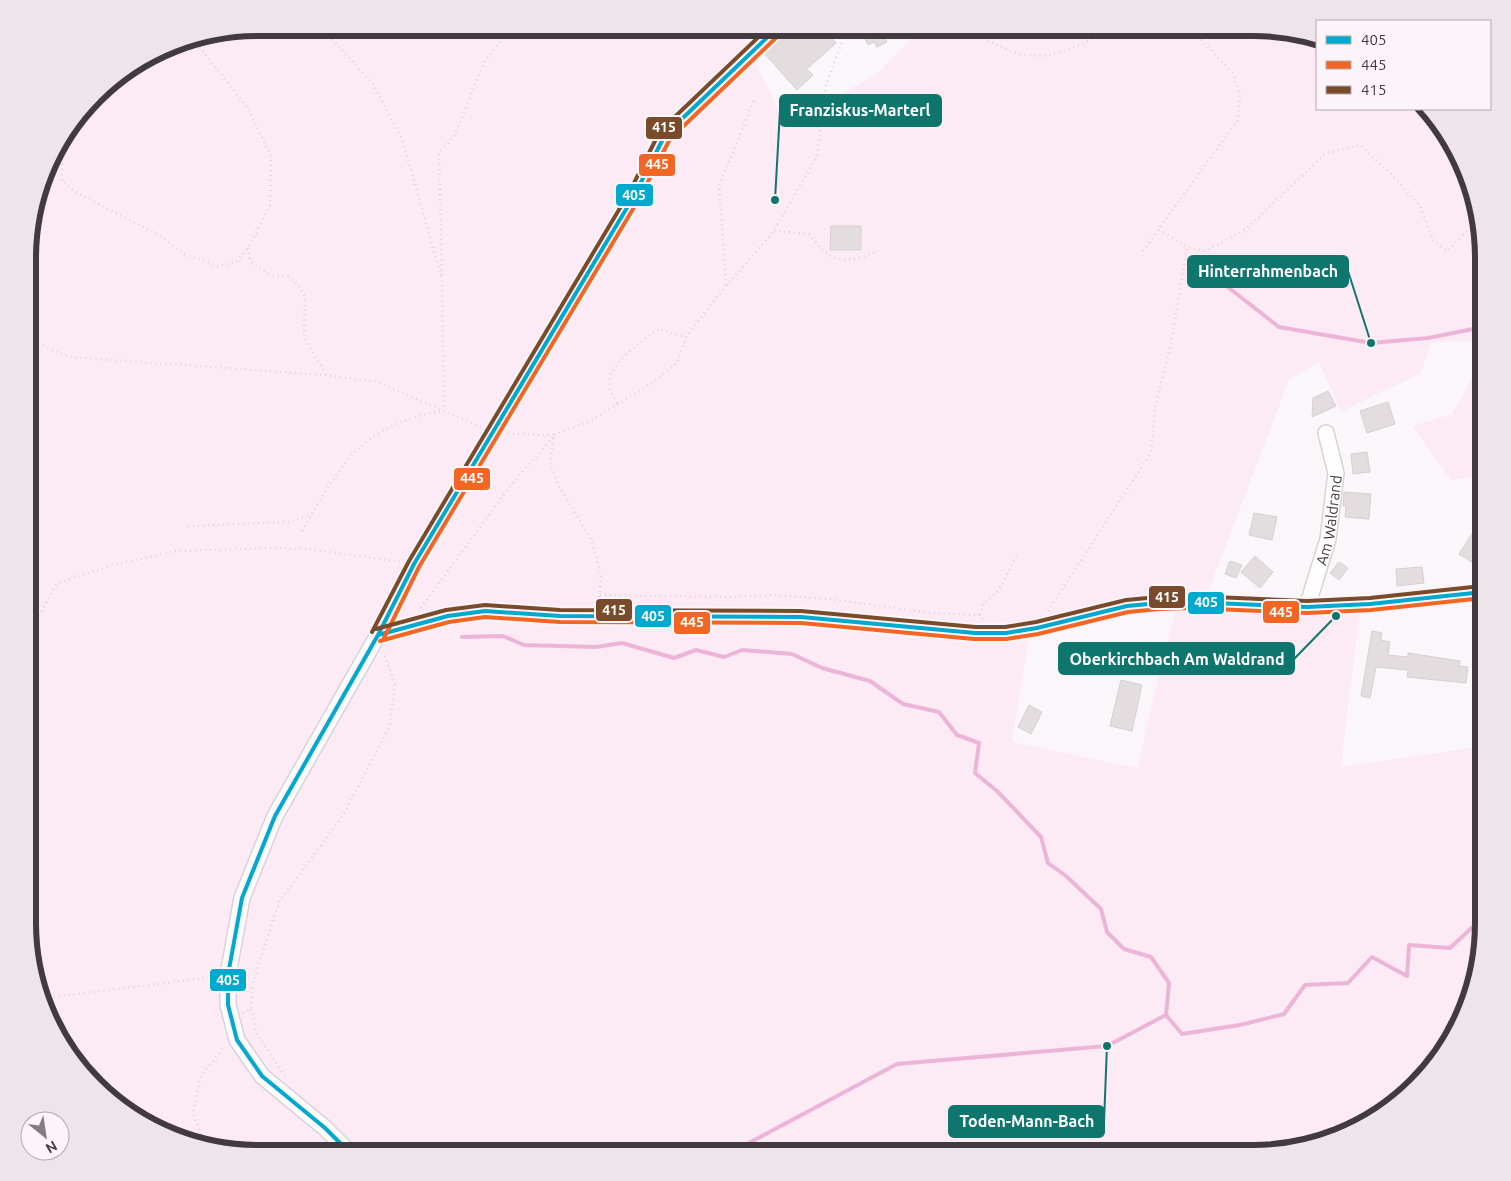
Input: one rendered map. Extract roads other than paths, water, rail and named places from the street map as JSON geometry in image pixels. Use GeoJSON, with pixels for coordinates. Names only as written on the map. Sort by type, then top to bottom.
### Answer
{"type":"FeatureCollection","features":[{"type":"Feature","properties":{"kind":"street"},"geometry":{"type":"LineString","coordinates":[[342,1145],[325,1128],[262,1076],[237,1040],[228,1005],[228,975],[242,898],[275,816],[378,635],[414,564],[634,196],[665,135],[768,36]]}},
{"type":"Feature","properties":{"kind":"street","name":"Am Waldrand"},"geometry":{"type":"LineString","coordinates":[[1307,607],[1328,539],[1336,473],[1326,433]]}},
{"type":"Feature","properties":{"kind":"street"},"geometry":{"type":"LineString","coordinates":[[378,635],[448,616],[485,611],[560,616],[801,616],[975,633],[1006,633],[1037,628],[1127,606],[1159,602],[1307,607],[1370,604],[1475,593]]}},
{"type":"Feature","properties":{"kind":"waterway"},"geometry":{"type":"LineString","coordinates":[[1197,263],[1279,327],[1371,343],[1428,338],[1475,329]]}},
{"type":"Feature","properties":{"kind":"waterway"},"geometry":{"type":"LineString","coordinates":[[462,637],[503,636],[524,645],[596,647],[622,643],[674,658],[696,650],[724,657],[742,650],[792,654],[822,668],[870,681],[903,704],[939,712],[957,735],[979,743],[975,773],[997,791],[1041,837],[1048,863],[1066,876],[1101,909],[1107,932],[1124,949],[1151,957],[1169,983],[1166,1015]]}},
{"type":"Feature","properties":{"kind":"waterway"},"geometry":{"type":"LineString","coordinates":[[745,1145],[897,1064],[1107,1046],[1166,1015],[1182,1034],[1240,1025],[1284,1014],[1305,985],[1348,983],[1372,957],[1407,976],[1409,945],[1450,948],[1475,925]]}},
{"type":"Feature","properties":{"kind":"place","name":"Franziskus-Marterl"},"geometry":{"type":"Point","coordinates":[775,200]}},
{"type":"Feature","properties":{"kind":"place","name":"Hinterrahmenbach"},"geometry":{"type":"Point","coordinates":[1371,343]}},
{"type":"Feature","properties":{"kind":"place","name":"Oberkirchbach Am Waldrand"},"geometry":{"type":"Point","coordinates":[1336,616]}},
{"type":"Feature","properties":{"kind":"place","name":"Toden-Mann-Bach"},"geometry":{"type":"Point","coordinates":[1107,1046]}}]}
